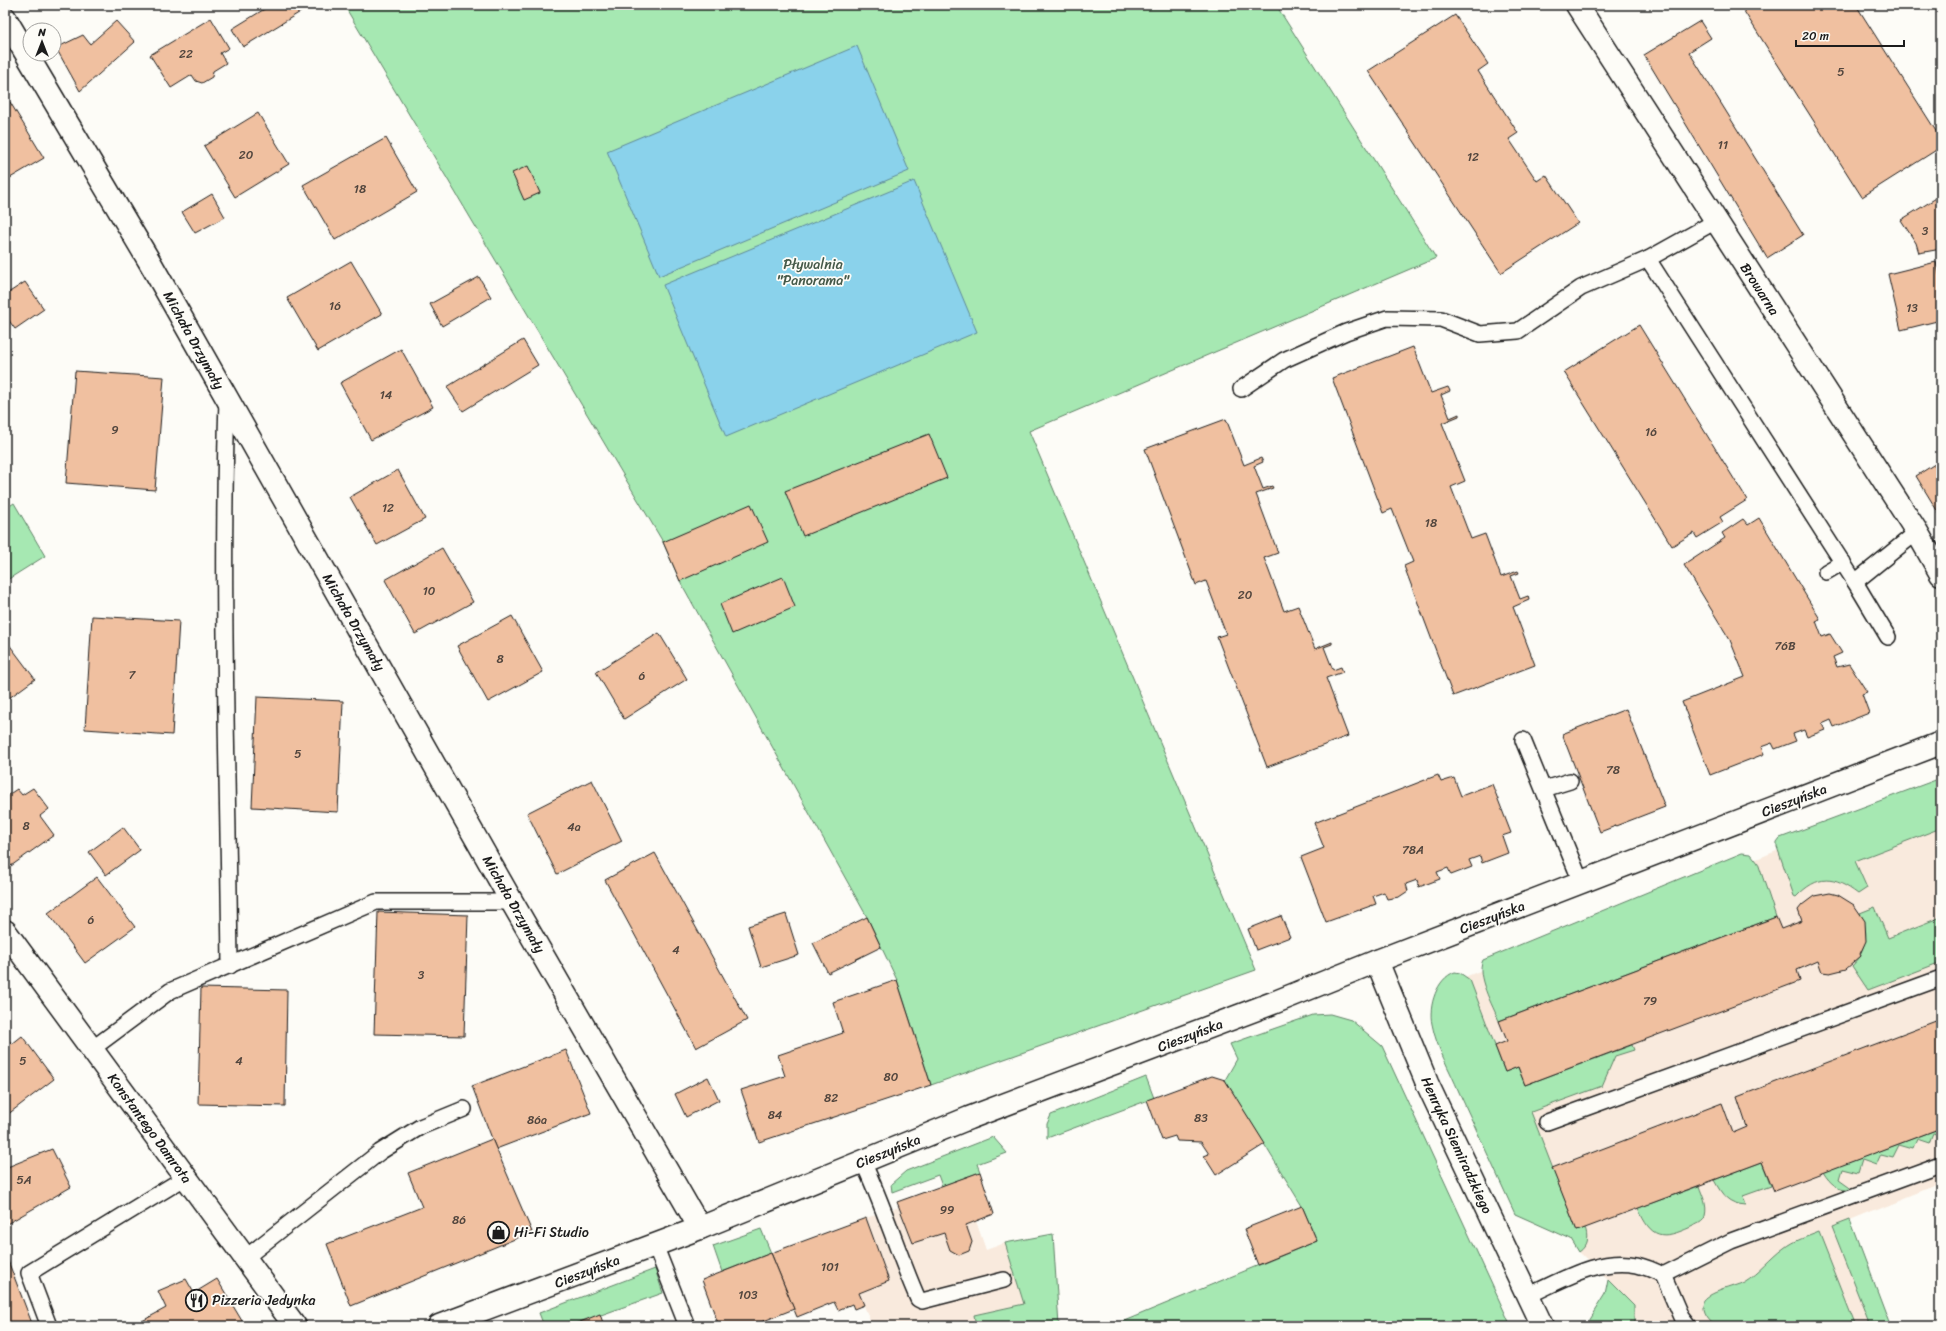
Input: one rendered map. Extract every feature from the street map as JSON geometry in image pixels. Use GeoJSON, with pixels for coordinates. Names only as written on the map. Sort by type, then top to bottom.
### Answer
{"type":"FeatureCollection","features":[{"type":"Feature","properties":{"kind":"street","name":"Browarna"},"geometry":{"type":"LineString","coordinates":[[1577,5],[1917,532],[1941,574]]}},
{"type":"Feature","properties":{"kind":"street","name":"Michała Drzymały"},"geometry":{"type":"LineString","coordinates":[[5,18],[151,264],[512,902],[700,1228]]}},
{"type":"Feature","properties":{"kind":"street","name":"Cieszyńska"},"geometry":{"type":"LineString","coordinates":[[439,1326],[700,1228],[969,1118],[1274,1003],[1377,961],[1941,743]]}},
{"type":"Feature","properties":{"kind":"street","name":"Konstantego Damrota"},"geometry":{"type":"LineString","coordinates":[[5,931],[296,1326]]}},
{"type":"Feature","properties":{"kind":"street","name":"Henryka Siemiradzkiego"},"geometry":{"type":"LineString","coordinates":[[1377,961],[1428,1083],[1542,1326]]}},
{"type":"Feature","properties":{"kind":"lane"},"geometry":{"type":"LineString","coordinates":[[1241,389],[1284,360],[1346,332],[1387,318],[1441,319],[1480,334],[1518,331],[1581,288],[1648,259],[1716,221]]}},
{"type":"Feature","properties":{"kind":"lane"},"geometry":{"type":"LineString","coordinates":[[1648,259],[1843,562],[1888,637]]}},
{"type":"Feature","properties":{"kind":"lane"},"geometry":{"type":"LineString","coordinates":[[227,399],[225,473],[225,610],[230,966]]}},
{"type":"Feature","properties":{"kind":"lane"},"geometry":{"type":"LineString","coordinates":[[1855,582],[1917,532]]}},
{"type":"Feature","properties":{"kind":"lane"},"geometry":{"type":"LineString","coordinates":[[1826,572],[1843,562]]}},
{"type":"Feature","properties":{"kind":"lane"},"geometry":{"type":"LineString","coordinates":[[1523,740],[1582,882]]}},
{"type":"Feature","properties":{"kind":"lane"},"geometry":{"type":"LineString","coordinates":[[1544,790],[1570,781]]}},
{"type":"Feature","properties":{"kind":"lane"},"geometry":{"type":"LineString","coordinates":[[92,1049],[170,991],[376,902],[512,902]]}},
{"type":"Feature","properties":{"kind":"lane"},"geometry":{"type":"LineString","coordinates":[[1547,1122],[1941,978]]}},
{"type":"Feature","properties":{"kind":"lane"},"geometry":{"type":"LineString","coordinates":[[245,1258],[380,1152],[420,1127],[464,1109]]}},
{"type":"Feature","properties":{"kind":"lane"},"geometry":{"type":"LineString","coordinates":[[863,1162],[881,1201],[918,1299],[922,1301],[1004,1280]]}},
{"type":"Feature","properties":{"kind":"lane"},"geometry":{"type":"LineString","coordinates":[[1527,1296],[1594,1266],[1614,1264],[1637,1265],[1663,1274],[1739,1238],[1941,1164]]}},
{"type":"Feature","properties":{"kind":"lane"},"geometry":{"type":"LineString","coordinates":[[49,1326],[29,1273],[186,1176]]}},
{"type":"Feature","properties":{"kind":"lane"},"geometry":{"type":"LineString","coordinates":[[655,1245],[687,1326]]}},
{"type":"Feature","properties":{"kind":"lane"},"geometry":{"type":"LineString","coordinates":[[1663,1274],[1681,1317],[1688,1326]]}},
{"type":"Feature","properties":{"kind":"shaded area"},"geometry":{"type":"Polygon","coordinates":[[[1941,789],[1941,1183],[1850,1220],[1890,1326],[1585,1326],[1605,1294],[1608,1279],[1579,1252],[1567,1234],[1445,985],[1816,835],[1941,789]]]}},
{"type":"Feature","properties":{"kind":"shaded area"},"geometry":{"type":"Polygon","coordinates":[[[980,1172],[994,1214],[976,1221],[986,1250],[1005,1243],[1024,1304],[974,1315],[976,1326],[872,1326],[859,1293],[889,1280],[866,1218],[899,1207],[897,1202],[980,1172]]]}},
{"type":"Feature","properties":{"kind":"green space","name":"Pływalnia \"Panorama\""},"geometry":{"type":"Polygon","coordinates":[[[344,5],[1276,5],[1436,258],[1029,431],[1256,970],[931,1085],[897,980],[867,917],[680,581],[663,542],[344,5]]]}},
{"type":"Feature","properties":{"kind":"green space"},"geometry":{"type":"Polygon","coordinates":[[[14,503],[45,556],[7,580],[5,577],[5,509],[14,503]]]}},
{"type":"Feature","properties":{"kind":"green space"},"geometry":{"type":"Polygon","coordinates":[[[1941,778],[1941,828],[1855,861],[1867,888],[1858,894],[1841,884],[1826,880],[1812,884],[1796,897],[1794,896],[1777,847],[1777,842],[1780,838],[1941,778]]]}},
{"type":"Feature","properties":{"kind":"green space"},"geometry":{"type":"Polygon","coordinates":[[[1742,853],[1751,854],[1758,863],[1776,917],[1499,1021],[1483,982],[1481,966],[1483,960],[1742,853]]]}},
{"type":"Feature","properties":{"kind":"green space"},"geometry":{"type":"Polygon","coordinates":[[[1875,907],[1888,938],[1941,917],[1941,962],[1868,990],[1852,966],[1861,956],[1860,954],[1863,949],[1866,933],[1860,913],[1875,907]]]}},
{"type":"Feature","properties":{"kind":"green space"},"geometry":{"type":"Polygon","coordinates":[[[1455,972],[1460,973],[1470,980],[1505,1072],[1518,1067],[1525,1085],[1632,1045],[1634,1050],[1615,1056],[1602,1086],[1531,1112],[1577,1231],[1585,1228],[1587,1235],[1586,1244],[1579,1252],[1571,1239],[1515,1214],[1444,1058],[1434,1033],[1431,1009],[1439,986],[1443,980],[1455,972]]]}},
{"type":"Feature","properties":{"kind":"green space"},"geometry":{"type":"Polygon","coordinates":[[[1330,1014],[1351,1020],[1382,1046],[1511,1326],[1112,1326],[1317,1241],[1302,1206],[1225,1080],[1237,1059],[1230,1044],[1313,1015],[1330,1014]]]}},
{"type":"Feature","properties":{"kind":"green space"},"geometry":{"type":"Polygon","coordinates":[[[1146,1077],[1154,1098],[1047,1138],[1047,1124],[1051,1115],[1146,1077]]]}},
{"type":"Feature","properties":{"kind":"green space"},"geometry":{"type":"Polygon","coordinates":[[[1941,1128],[1941,1136],[1933,1133],[1929,1143],[1917,1139],[1913,1149],[1899,1145],[1893,1157],[1881,1154],[1876,1165],[1862,1160],[1858,1173],[1842,1169],[1839,1179],[1853,1189],[1843,1189],[1835,1186],[1823,1172],[1941,1128]]]}},
{"type":"Feature","properties":{"kind":"green space"},"geometry":{"type":"Polygon","coordinates":[[[993,1137],[1007,1153],[977,1164],[980,1172],[942,1186],[938,1175],[892,1192],[891,1184],[906,1171],[993,1137]]]}},
{"type":"Feature","properties":{"kind":"green space"},"geometry":{"type":"Polygon","coordinates":[[[1762,1162],[1771,1186],[1743,1196],[1746,1205],[1735,1203],[1726,1198],[1714,1180],[1762,1162]]]}},
{"type":"Feature","properties":{"kind":"green space"},"geometry":{"type":"Polygon","coordinates":[[[1699,1186],[1706,1208],[1705,1216],[1702,1221],[1696,1225],[1681,1231],[1665,1235],[1658,1234],[1648,1226],[1638,1208],[1699,1186]]]}},
{"type":"Feature","properties":{"kind":"green space"},"geometry":{"type":"Polygon","coordinates":[[[1850,1220],[1890,1326],[1871,1326],[1832,1227],[1850,1220]]]}},
{"type":"Feature","properties":{"kind":"green space"},"geometry":{"type":"Polygon","coordinates":[[[761,1229],[771,1253],[722,1272],[713,1246],[761,1229]]]}},
{"type":"Feature","properties":{"kind":"green space"},"geometry":{"type":"Polygon","coordinates":[[[1819,1232],[1856,1326],[1715,1326],[1707,1318],[1703,1309],[1706,1298],[1745,1282],[1789,1245],[1819,1232]]]}},
{"type":"Feature","properties":{"kind":"green space"},"geometry":{"type":"Polygon","coordinates":[[[1053,1234],[1059,1326],[976,1326],[974,1315],[1024,1304],[1005,1243],[1053,1234]]]}},
{"type":"Feature","properties":{"kind":"green space"},"geometry":{"type":"Polygon","coordinates":[[[655,1269],[663,1293],[570,1326],[544,1326],[539,1313],[655,1269]]]}},
{"type":"Feature","properties":{"kind":"green space"},"geometry":{"type":"Polygon","coordinates":[[[1608,1279],[1634,1305],[1634,1326],[1585,1326],[1605,1294],[1608,1279]]]}},
{"type":"Feature","properties":{"kind":"water"},"geometry":{"type":"Polygon","coordinates":[[[857,46],[909,171],[659,276],[607,151],[857,46]]]}},
{"type":"Feature","properties":{"kind":"water"},"geometry":{"type":"Polygon","coordinates":[[[914,181],[977,332],[726,437],[663,285],[914,181]]]}},
{"type":"Feature","properties":{"kind":"building"},"geometry":{"type":"Polygon","coordinates":[[[271,5],[298,5],[302,11],[243,47],[232,29],[271,5]]]}},
{"type":"Feature","properties":{"kind":"building"},"geometry":{"type":"Polygon","coordinates":[[[1740,5],[1856,5],[1941,139],[1941,147],[1862,197],[1740,5]]]}},
{"type":"Feature","properties":{"kind":"building"},"geometry":{"type":"Polygon","coordinates":[[[1455,15],[1488,64],[1478,71],[1518,133],[1509,139],[1537,181],[1546,175],[1578,223],[1501,273],[1368,71],[1455,15]]]}},
{"type":"Feature","properties":{"kind":"building"},"geometry":{"type":"Polygon","coordinates":[[[211,18],[229,48],[220,53],[226,63],[213,71],[212,77],[202,83],[196,81],[192,75],[171,88],[150,55],[211,18]]]}},
{"type":"Feature","properties":{"kind":"building"},"geometry":{"type":"Polygon","coordinates":[[[116,21],[135,42],[80,91],[62,59],[62,45],[83,35],[90,44],[116,21]]]}},
{"type":"Feature","properties":{"kind":"building"},"geometry":{"type":"Polygon","coordinates":[[[1700,21],[1711,38],[1689,52],[1803,235],[1767,258],[1644,55],[1700,21]]]}},
{"type":"Feature","properties":{"kind":"building"},"geometry":{"type":"Polygon","coordinates":[[[10,102],[44,158],[5,181],[5,106],[10,102]]]}},
{"type":"Feature","properties":{"kind":"building"},"geometry":{"type":"Polygon","coordinates":[[[258,113],[289,164],[235,197],[204,146],[258,113]]]}},
{"type":"Feature","properties":{"kind":"building"},"geometry":{"type":"Polygon","coordinates":[[[386,138],[417,192],[335,240],[303,185],[386,138]]]}},
{"type":"Feature","properties":{"kind":"building"},"geometry":{"type":"Polygon","coordinates":[[[528,166],[540,193],[524,200],[512,173],[528,166]]]}},
{"type":"Feature","properties":{"kind":"building"},"geometry":{"type":"Polygon","coordinates":[[[212,194],[225,217],[195,233],[182,212],[212,194]]]}},
{"type":"Feature","properties":{"kind":"building"},"geometry":{"type":"Polygon","coordinates":[[[1941,195],[1941,249],[1919,253],[1916,243],[1901,220],[1941,195]]]}},
{"type":"Feature","properties":{"kind":"building"},"geometry":{"type":"Polygon","coordinates":[[[351,261],[382,314],[318,351],[287,298],[351,261]]]}},
{"type":"Feature","properties":{"kind":"building"},"geometry":{"type":"Polygon","coordinates":[[[1936,262],[1941,282],[1941,320],[1901,330],[1888,274],[1936,262]]]}},
{"type":"Feature","properties":{"kind":"building"},"geometry":{"type":"Polygon","coordinates":[[[479,277],[491,297],[442,326],[430,304],[479,277]]]}},
{"type":"Feature","properties":{"kind":"building"},"geometry":{"type":"Polygon","coordinates":[[[25,282],[44,309],[15,329],[5,315],[5,295],[25,282]]]}},
{"type":"Feature","properties":{"kind":"building"},"geometry":{"type":"Polygon","coordinates":[[[1639,325],[1747,500],[1720,517],[1723,522],[1697,538],[1694,533],[1672,546],[1564,372],[1639,325]]]}},
{"type":"Feature","properties":{"kind":"building"},"geometry":{"type":"Polygon","coordinates":[[[523,340],[538,365],[463,411],[447,387],[523,340]]]}},
{"type":"Feature","properties":{"kind":"building"},"geometry":{"type":"Polygon","coordinates":[[[1413,347],[1431,393],[1448,387],[1450,391],[1441,395],[1450,418],[1459,414],[1459,416],[1442,423],[1465,481],[1451,487],[1471,539],[1485,534],[1501,577],[1518,571],[1519,573],[1511,576],[1520,599],[1528,596],[1529,600],[1513,607],[1535,665],[1453,696],[1404,566],[1413,562],[1392,509],[1383,513],[1332,378],[1413,347]]]}},
{"type":"Feature","properties":{"kind":"building"},"geometry":{"type":"Polygon","coordinates":[[[401,349],[433,407],[371,440],[340,383],[401,349]]]}},
{"type":"Feature","properties":{"kind":"building"},"geometry":{"type":"Polygon","coordinates":[[[75,371],[164,377],[155,490],[66,483],[75,371]]]}},
{"type":"Feature","properties":{"kind":"building"},"geometry":{"type":"Polygon","coordinates":[[[1226,419],[1244,465],[1261,458],[1263,462],[1254,466],[1263,489],[1272,486],[1273,488],[1256,494],[1278,553],[1264,558],[1284,611],[1298,606],[1315,649],[1332,642],[1332,644],[1324,647],[1333,670],[1341,667],[1343,672],[1326,678],[1348,736],[1267,767],[1217,637],[1226,634],[1206,581],[1196,585],[1145,449],[1226,419]]]}},
{"type":"Feature","properties":{"kind":"building"},"geometry":{"type":"Polygon","coordinates":[[[929,434],[947,478],[803,536],[785,491],[929,434]]]}},
{"type":"Feature","properties":{"kind":"building"},"geometry":{"type":"Polygon","coordinates":[[[1941,460],[1941,517],[1916,476],[1941,460]]]}},
{"type":"Feature","properties":{"kind":"building"},"geometry":{"type":"Polygon","coordinates":[[[398,470],[425,519],[377,545],[350,497],[398,470]]]}},
{"type":"Feature","properties":{"kind":"building"},"geometry":{"type":"Polygon","coordinates":[[[751,504],[768,542],[680,581],[663,542],[751,504]]]}},
{"type":"Feature","properties":{"kind":"building"},"geometry":{"type":"Polygon","coordinates":[[[1759,518],[1820,619],[1816,621],[1822,637],[1830,634],[1842,653],[1833,657],[1837,667],[1849,664],[1867,692],[1862,694],[1869,713],[1834,727],[1831,720],[1822,724],[1825,730],[1807,737],[1804,730],[1793,734],[1796,741],[1775,749],[1772,743],[1761,747],[1764,754],[1710,775],[1682,702],[1745,677],[1730,640],[1684,565],[1725,538],[1722,533],[1743,519],[1748,525],[1759,518]]]}},
{"type":"Feature","properties":{"kind":"building"},"geometry":{"type":"Polygon","coordinates":[[[442,548],[473,602],[415,634],[385,580],[442,548]]]}},
{"type":"Feature","properties":{"kind":"building"},"geometry":{"type":"Polygon","coordinates":[[[783,577],[795,607],[732,634],[720,604],[783,577]]]}},
{"type":"Feature","properties":{"kind":"building"},"geometry":{"type":"Polygon","coordinates":[[[92,616],[179,621],[172,735],[85,729],[92,616]]]}},
{"type":"Feature","properties":{"kind":"building"},"geometry":{"type":"Polygon","coordinates":[[[512,616],[543,672],[488,702],[457,646],[512,616]]]}},
{"type":"Feature","properties":{"kind":"building"},"geometry":{"type":"Polygon","coordinates":[[[659,633],[687,679],[624,719],[596,672],[659,633]]]}},
{"type":"Feature","properties":{"kind":"building"},"geometry":{"type":"Polygon","coordinates":[[[5,639],[35,679],[5,701],[5,639]]]}},
{"type":"Feature","properties":{"kind":"building"},"geometry":{"type":"Polygon","coordinates":[[[257,697],[343,701],[338,812],[252,807],[257,697]]]}},
{"type":"Feature","properties":{"kind":"building"},"geometry":{"type":"Polygon","coordinates":[[[1626,709],[1665,807],[1600,832],[1562,734],[1626,709]]]}},
{"type":"Feature","properties":{"kind":"building"},"geometry":{"type":"Polygon","coordinates":[[[1438,775],[1441,782],[1454,778],[1461,796],[1492,784],[1511,833],[1502,836],[1508,853],[1482,863],[1480,856],[1469,860],[1472,867],[1451,875],[1448,868],[1437,872],[1440,879],[1419,887],[1417,880],[1406,884],[1408,891],[1399,897],[1387,899],[1384,892],[1373,896],[1376,904],[1326,922],[1301,857],[1324,848],[1314,823],[1438,775]]]}},
{"type":"Feature","properties":{"kind":"building"},"geometry":{"type":"Polygon","coordinates":[[[592,780],[622,841],[557,874],[527,813],[592,780]]]}},
{"type":"Feature","properties":{"kind":"building"},"geometry":{"type":"Polygon","coordinates":[[[33,788],[49,809],[40,816],[54,835],[11,866],[5,858],[5,797],[17,789],[22,795],[33,788]]]}},
{"type":"Feature","properties":{"kind":"building"},"geometry":{"type":"Polygon","coordinates":[[[123,827],[140,850],[106,875],[89,852],[123,827]]]}},
{"type":"Feature","properties":{"kind":"building"},"geometry":{"type":"Polygon","coordinates":[[[655,853],[747,1020],[696,1048],[605,880],[655,853]]]}},
{"type":"Feature","properties":{"kind":"building"},"geometry":{"type":"Polygon","coordinates":[[[97,877],[135,927],[85,963],[48,913],[97,877]]]}},
{"type":"Feature","properties":{"kind":"building"},"geometry":{"type":"Polygon","coordinates":[[[1830,893],[1838,895],[1854,905],[1865,921],[1866,941],[1860,954],[1861,956],[1846,969],[1830,973],[1822,972],[1818,961],[1797,970],[1800,981],[1525,1085],[1518,1067],[1505,1072],[1495,1046],[1507,1041],[1499,1021],[1776,917],[1781,929],[1802,921],[1798,910],[1802,905],[1814,896],[1830,893]]]}},
{"type":"Feature","properties":{"kind":"building"},"geometry":{"type":"Polygon","coordinates":[[[378,912],[468,915],[464,1036],[374,1034],[378,912]]]}},
{"type":"Feature","properties":{"kind":"building"},"geometry":{"type":"Polygon","coordinates":[[[786,914],[799,955],[761,967],[748,926],[786,914]]]}},
{"type":"Feature","properties":{"kind":"building"},"geometry":{"type":"Polygon","coordinates":[[[1281,916],[1290,937],[1256,950],[1248,929],[1281,916]]]}},
{"type":"Feature","properties":{"kind":"building"},"geometry":{"type":"Polygon","coordinates":[[[867,917],[881,947],[828,973],[813,943],[867,917]]]}},
{"type":"Feature","properties":{"kind":"building"},"geometry":{"type":"Polygon","coordinates":[[[897,980],[931,1085],[759,1142],[741,1090],[785,1076],[778,1055],[843,1033],[833,1002],[897,980]]]}},
{"type":"Feature","properties":{"kind":"building"},"geometry":{"type":"Polygon","coordinates":[[[201,988],[287,990],[285,1106],[198,1104],[201,988]]]}},
{"type":"Feature","properties":{"kind":"building"},"geometry":{"type":"Polygon","coordinates":[[[1941,1019],[1941,1128],[1774,1191],[1762,1162],[1577,1231],[1552,1168],[1722,1103],[1733,1133],[1747,1127],[1737,1097],[1941,1019]]]}},
{"type":"Feature","properties":{"kind":"building"},"geometry":{"type":"Polygon","coordinates":[[[5,1035],[12,1044],[22,1036],[54,1079],[7,1115],[5,1112],[5,1035]]]}},
{"type":"Feature","properties":{"kind":"building"},"geometry":{"type":"Polygon","coordinates":[[[566,1050],[591,1113],[496,1149],[472,1086],[566,1050]]]}},
{"type":"Feature","properties":{"kind":"building"},"geometry":{"type":"Polygon","coordinates":[[[1212,1076],[1225,1080],[1265,1144],[1216,1175],[1204,1156],[1209,1154],[1201,1142],[1177,1141],[1175,1136],[1162,1140],[1147,1100],[1212,1076]]]}},
{"type":"Feature","properties":{"kind":"building"},"geometry":{"type":"Polygon","coordinates":[[[708,1077],[719,1100],[686,1117],[675,1094],[708,1077]]]}},
{"type":"Feature","properties":{"kind":"building"},"geometry":{"type":"Polygon","coordinates":[[[492,1139],[532,1232],[351,1306],[327,1244],[422,1207],[408,1173],[492,1139]]]}},
{"type":"Feature","properties":{"kind":"building"},"geometry":{"type":"Polygon","coordinates":[[[52,1149],[71,1187],[5,1225],[5,1168],[52,1149]]]}},
{"type":"Feature","properties":{"kind":"building"},"geometry":{"type":"Polygon","coordinates":[[[980,1172],[994,1214],[966,1225],[972,1242],[969,1251],[959,1255],[950,1250],[944,1233],[913,1243],[897,1202],[980,1172]]]}},
{"type":"Feature","properties":{"kind":"building"},"geometry":{"type":"Polygon","coordinates":[[[1302,1206],[1317,1241],[1258,1265],[1244,1229],[1302,1206]]]}},
{"type":"Feature","properties":{"kind":"building"},"geometry":{"type":"Polygon","coordinates":[[[866,1218],[889,1281],[859,1293],[864,1305],[854,1309],[852,1304],[838,1310],[834,1302],[797,1317],[771,1253],[866,1218]]]}},
{"type":"Feature","properties":{"kind":"building"},"geometry":{"type":"Polygon","coordinates":[[[5,1253],[33,1326],[5,1326],[5,1253]]]}},
{"type":"Feature","properties":{"kind":"building"},"geometry":{"type":"Polygon","coordinates":[[[771,1253],[794,1309],[751,1326],[719,1326],[702,1280],[771,1253]]]}},
{"type":"Feature","properties":{"kind":"building","name":"Pizzeria Jedynka"},"geometry":{"type":"Polygon","coordinates":[[[186,1279],[194,1293],[217,1279],[245,1326],[133,1326],[166,1308],[158,1291],[186,1279]]]}},
{"type":"Feature","properties":{"kind":"building"},"geometry":{"type":"Polygon","coordinates":[[[600,1314],[604,1326],[570,1326],[600,1314]]]}},
{"type":"Feature","properties":{"kind":"place","name":"Hi-Fi Studio"},"geometry":{"type":"Point","coordinates":[499,1232]}},
{"type":"Feature","properties":{"kind":"place","name":"Pizzeria Jedynka"},"geometry":{"type":"Point","coordinates":[196,1300]}}]}
